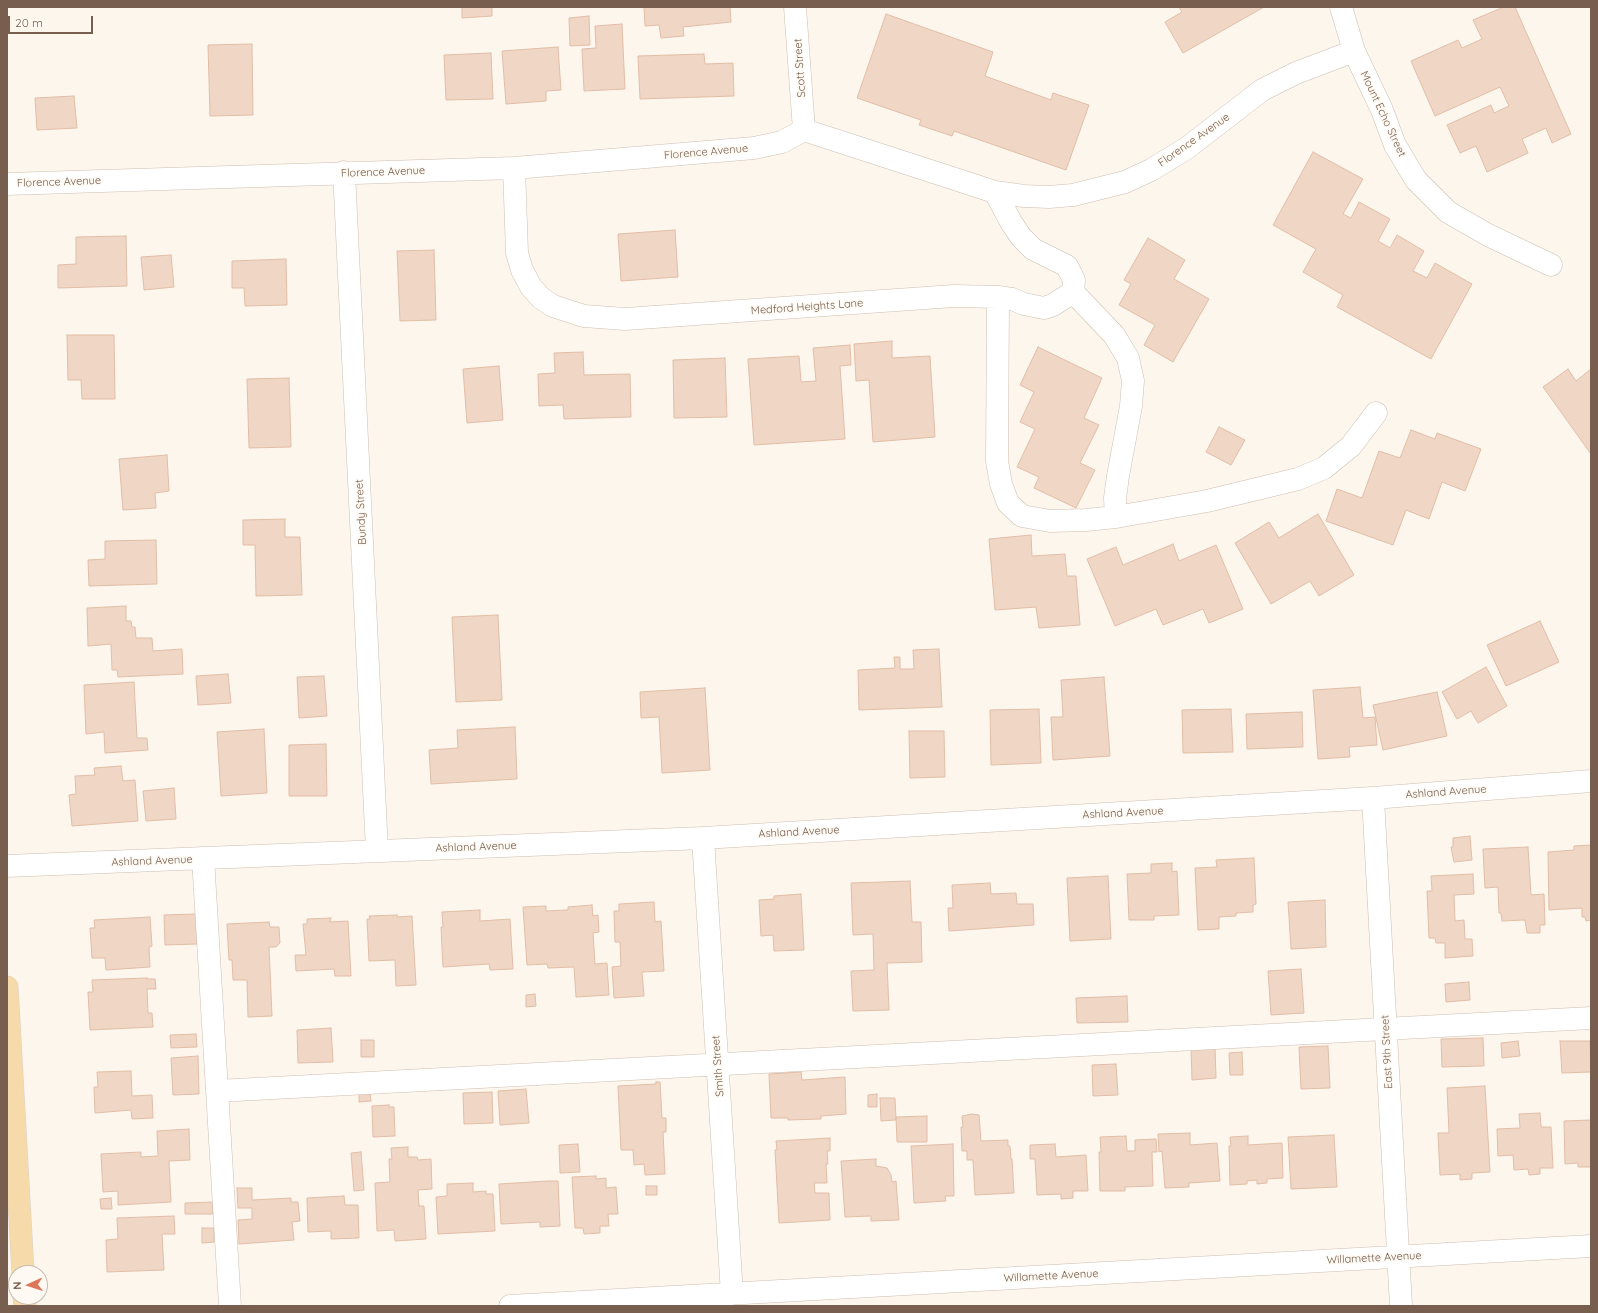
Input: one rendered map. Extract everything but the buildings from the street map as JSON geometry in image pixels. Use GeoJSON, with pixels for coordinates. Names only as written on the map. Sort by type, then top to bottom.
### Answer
{"type":"FeatureCollection","features":[{"type":"Feature","properties":{"kind":"main road"},"geometry":{"type":"LineString","coordinates":[[7,987],[11,1158],[22,1265]]}},
{"type":"Feature","properties":{"kind":"street","name":"Scott Street"},"geometry":{"type":"LineString","coordinates":[[795,7],[804,130]]}},
{"type":"Feature","properties":{"kind":"street","name":"Mount Echo Street"},"geometry":{"type":"LineString","coordinates":[[1341,7],[1354,51],[1382,110],[1395,145],[1416,180],[1448,212],[1488,235],[1550,265]]}},
{"type":"Feature","properties":{"kind":"street","name":"Florence Avenue"},"geometry":{"type":"LineString","coordinates":[[7,184],[344,172],[514,168],[754,148],[782,142],[804,130],[995,192],[1024,196],[1049,197],[1074,195],[1125,182],[1151,170],[1187,148],[1262,90],[1296,73],[1354,51]]}},
{"type":"Feature","properties":{"kind":"street","name":"Medford Heights Lane"},"geometry":{"type":"LineString","coordinates":[[514,168],[517,253],[522,270],[531,287],[541,298],[553,306],[584,316],[625,319],[954,296],[998,297],[1012,299],[1024,304],[1044,308],[1053,306],[1073,292]]}},
{"type":"Feature","properties":{"kind":"street","name":"Bundy Street"},"geometry":{"type":"LineString","coordinates":[[344,172],[377,852]]}},
{"type":"Feature","properties":{"kind":"street"},"geometry":{"type":"LineString","coordinates":[[995,192],[1021,237],[1033,249],[1067,266],[1074,280],[1073,292],[1114,335],[1128,358],[1133,381],[1131,406],[1115,498],[1116,517]]}},
{"type":"Feature","properties":{"kind":"street"},"geometry":{"type":"LineString","coordinates":[[998,297],[997,461],[1001,484],[1008,503],[1022,516],[1050,521],[1116,517],[1207,501],[1298,479],[1324,468],[1351,446],[1376,413]]}},
{"type":"Feature","properties":{"kind":"street","name":"Ashland Avenue"},"geometry":{"type":"LineString","coordinates":[[7,866],[703,838],[1373,798],[1591,781]]}},
{"type":"Feature","properties":{"kind":"street","name":"East 9th Street"},"geometry":{"type":"LineString","coordinates":[[1373,798],[1401,1306]]}},
{"type":"Feature","properties":{"kind":"street","name":"Smith Street"},"geometry":{"type":"LineString","coordinates":[[703,838],[732,1294]]}},
{"type":"Feature","properties":{"kind":"street"},"geometry":{"type":"LineString","coordinates":[[203,858],[230,1306]]}},
{"type":"Feature","properties":{"kind":"street"},"geometry":{"type":"LineString","coordinates":[[217,1091],[1591,1018]]}},
{"type":"Feature","properties":{"kind":"street","name":"Willamette Avenue"},"geometry":{"type":"LineString","coordinates":[[510,1306],[1591,1246]]}}]}
